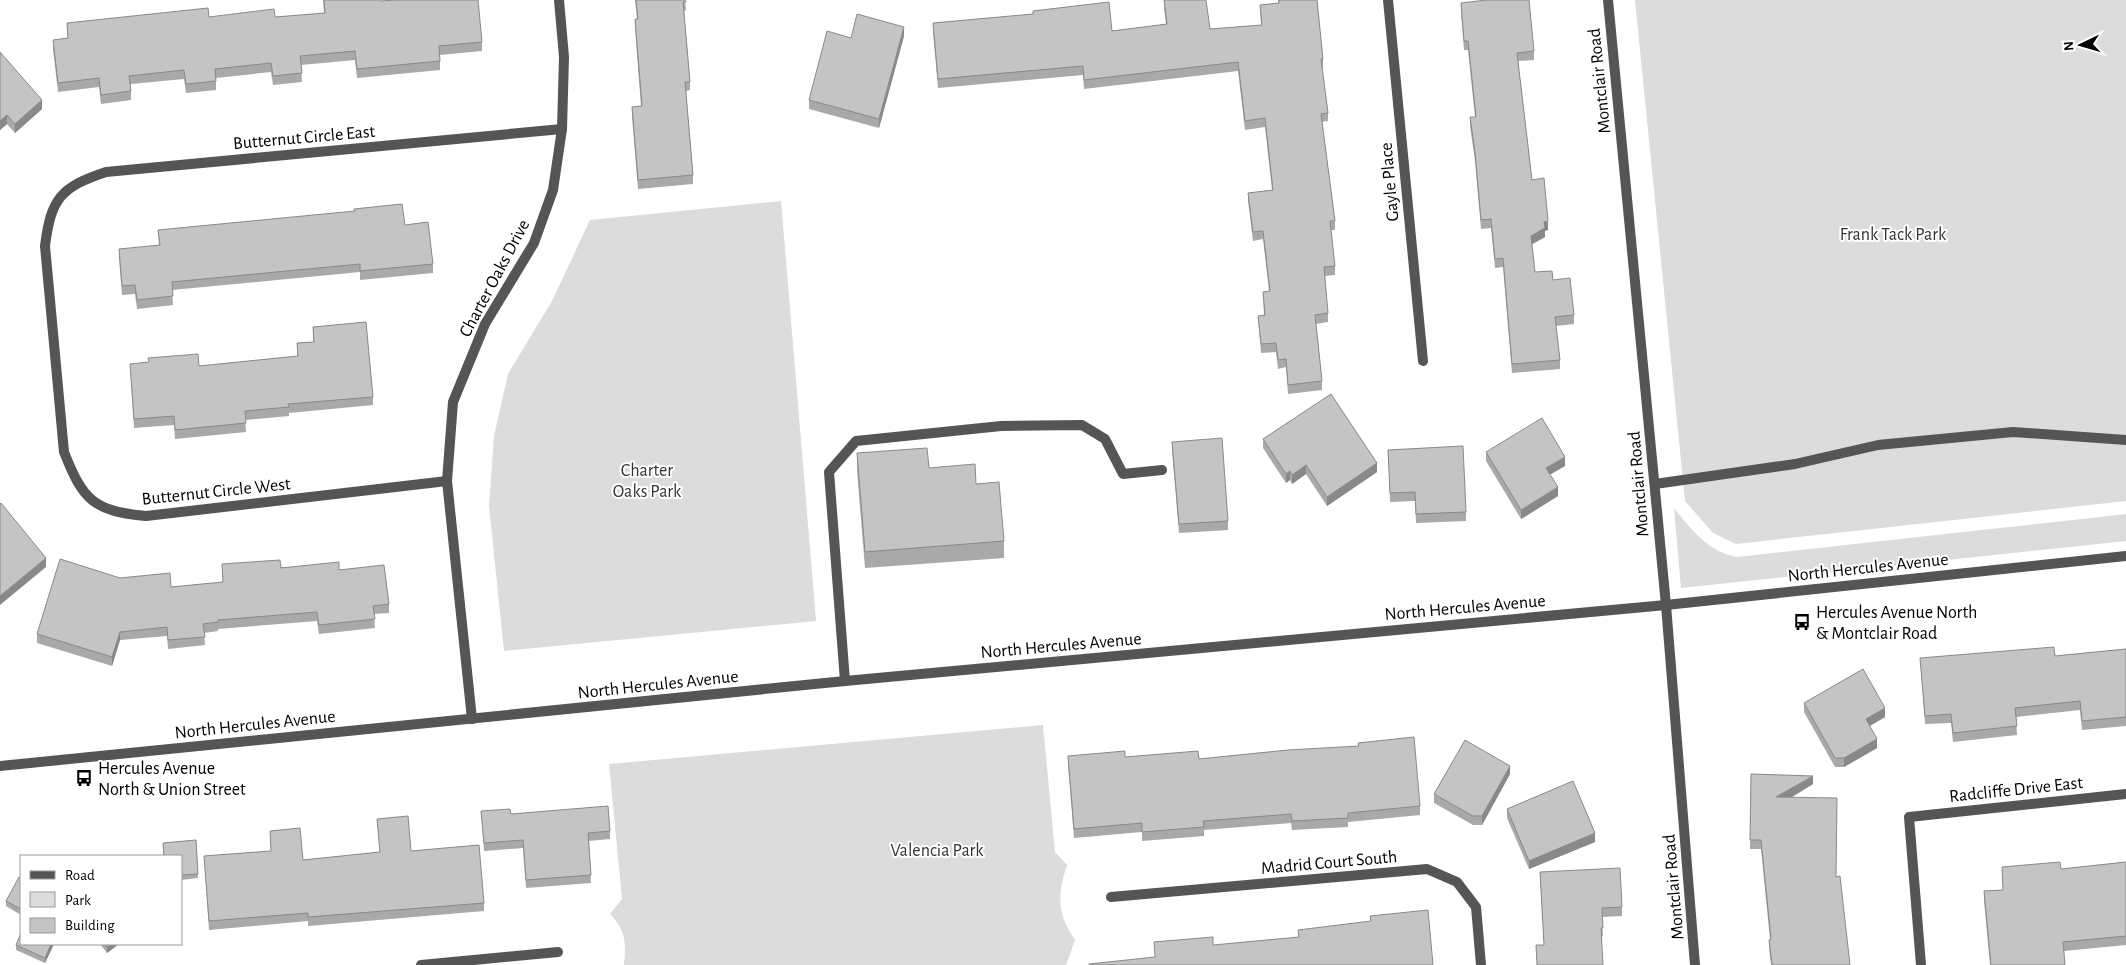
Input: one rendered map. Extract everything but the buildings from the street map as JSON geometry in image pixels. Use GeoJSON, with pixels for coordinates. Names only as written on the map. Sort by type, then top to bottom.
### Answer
{"type":"FeatureCollection","features":[{"type":"Feature","properties":{"kind":"street","name":"Charter Oaks Drive"},"geometry":{"type":"LineString","coordinates":[[472,719],[447,482],[453,402],[485,324],[534,242],[553,190],[562,128],[564,56],[559,0]]}},
{"type":"Feature","properties":{"kind":"street","name":"Gayle Place"},"geometry":{"type":"LineString","coordinates":[[1388,0],[1423,362]]}},
{"type":"Feature","properties":{"kind":"street","name":"Montclair Road"},"geometry":{"type":"LineString","coordinates":[[1608,0],[1666,605],[1695,965]]}},
{"type":"Feature","properties":{"kind":"street","name":"Butternut Circle East"},"geometry":{"type":"LineString","coordinates":[[57,200],[79,181],[106,172],[562,128]]}},
{"type":"Feature","properties":{"kind":"street","name":"Butternut Circle West"},"geometry":{"type":"LineString","coordinates":[[57,200],[48,222],[45,246],[64,452],[76,480],[94,502],[117,513],[146,516],[447,482]]}},
{"type":"Feature","properties":{"kind":"street"},"geometry":{"type":"LineString","coordinates":[[845,681],[829,472],[856,441],[1001,426],[1082,425],[1105,439],[1123,474],[1162,470]]}},
{"type":"Feature","properties":{"kind":"street"},"geometry":{"type":"LineString","coordinates":[[1654,484],[1795,464],[1878,445],[2003,433],[2126,440]]}},
{"type":"Feature","properties":{"kind":"street","name":"North Hercules Avenue"},"geometry":{"type":"LineString","coordinates":[[0,766],[845,681],[1666,605],[2126,556]]}},
{"type":"Feature","properties":{"kind":"street","name":"Radcliffe Drive East"},"geometry":{"type":"LineString","coordinates":[[1921,965],[1909,816],[2126,794]]}},
{"type":"Feature","properties":{"kind":"street","name":"Madrid Court South"},"geometry":{"type":"LineString","coordinates":[[1111,897],[1427,869],[1457,882],[1476,906],[1481,965]]}},
{"type":"Feature","properties":{"kind":"street"},"geometry":{"type":"LineString","coordinates":[[421,965],[558,952]]}},
{"type":"Feature","properties":{"kind":"green space","name":"Frank Tack Park"},"geometry":{"type":"Polygon","coordinates":[[[1635,0],[2126,0],[2126,501],[1736,544],[1713,533],[1685,501],[1635,0]]]}},
{"type":"Feature","properties":{"kind":"green space","name":"Charter Oaks Park"},"geometry":{"type":"Polygon","coordinates":[[[781,201],[816,621],[504,651],[489,506],[494,436],[508,374],[552,301],[590,220],[781,201]]]}},
{"type":"Feature","properties":{"kind":"green space"},"geometry":{"type":"Polygon","coordinates":[[[1674,508],[1709,545],[1737,557],[2126,514],[2126,541],[1681,588],[1674,508]]]}},
{"type":"Feature","properties":{"kind":"green space","name":"Valencia Park"},"geometry":{"type":"Polygon","coordinates":[[[1043,725],[1055,852],[1067,865],[1060,895],[1060,904],[1065,922],[1075,940],[1066,965],[624,965],[624,937],[610,914],[622,899],[609,764],[1043,725]]]}},
{"type":"Feature","properties":{"kind":"place","name":"Hercules Avenue North & Montclair Road"},"geometry":{"type":"Point","coordinates":[1802,622]}},
{"type":"Feature","properties":{"kind":"place","name":"Hercules Avenue North & Union Street"},"geometry":{"type":"Point","coordinates":[84,778]}}]}
